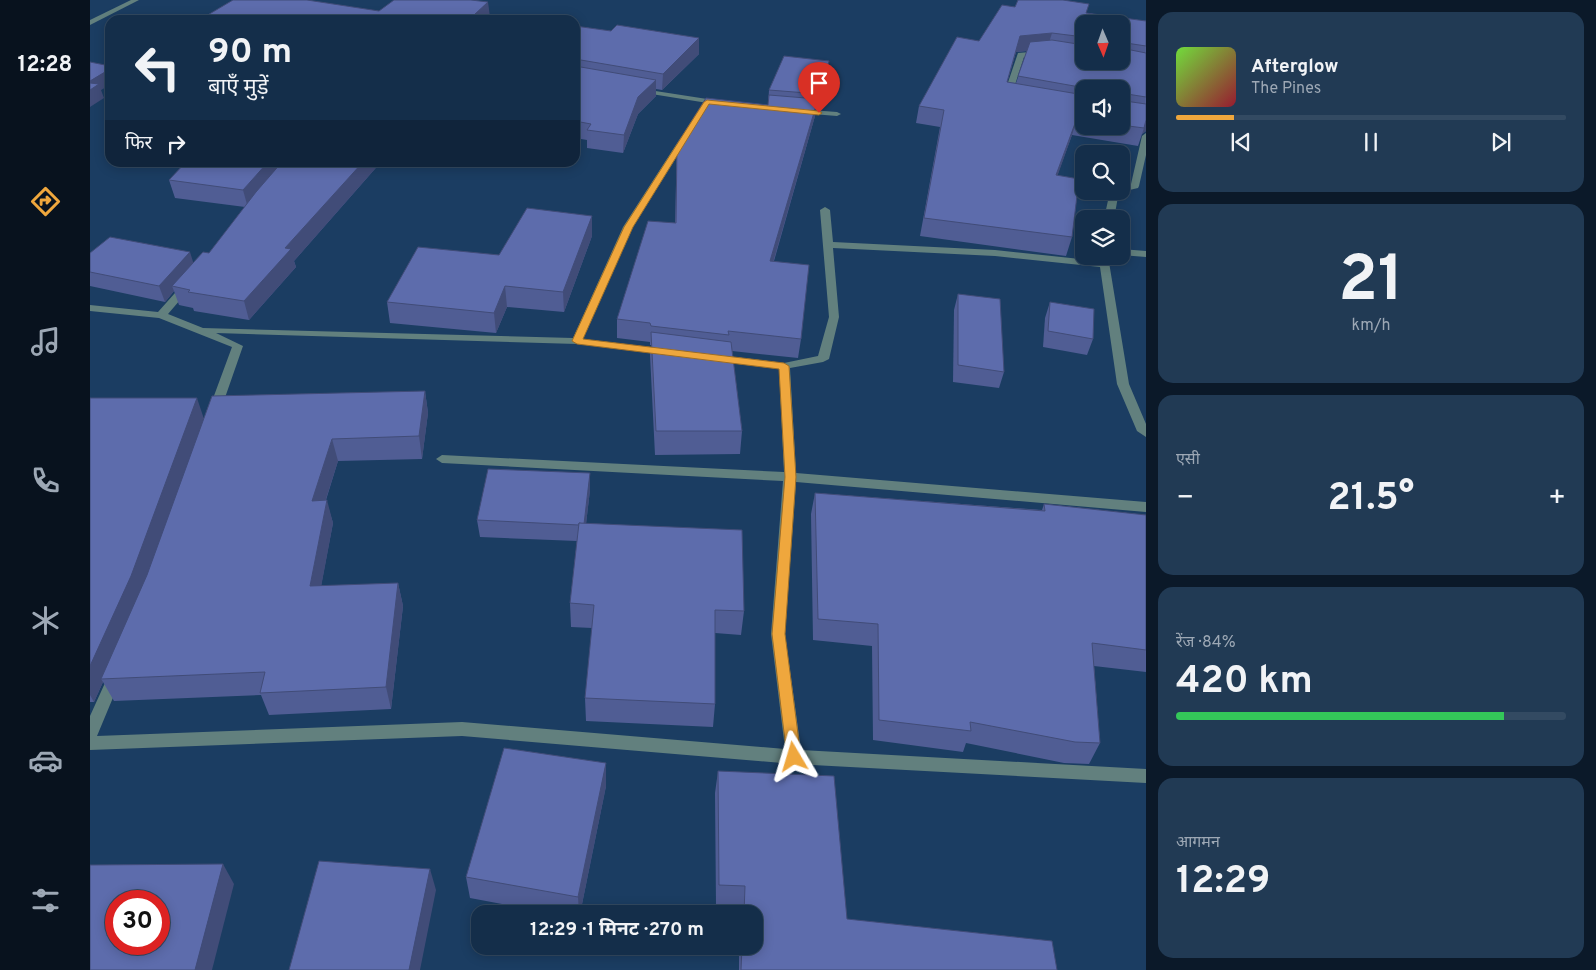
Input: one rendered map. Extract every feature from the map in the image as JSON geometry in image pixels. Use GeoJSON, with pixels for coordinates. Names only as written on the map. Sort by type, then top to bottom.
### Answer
{"type":"FeatureCollection","features":[{"type":"Feature","properties":{"kind":"street"},"geometry":{"type":"LineString","coordinates":[[106,15],[136,0]]}},
{"type":"Feature","properties":{"kind":"street"},"geometry":{"type":"LineString","coordinates":[[90,23],[105,16]]}},
{"type":"Feature","properties":{"kind":"street"},"geometry":{"type":"LineString","coordinates":[[1017,99],[1007,97],[1021,55],[1047,53]]}},
{"type":"Feature","properties":{"kind":"street"},"geometry":{"type":"LineString","coordinates":[[632,88],[704,106],[726,104]]}},
{"type":"Feature","properties":{"kind":"street"},"geometry":{"type":"LineString","coordinates":[[791,110],[837,114]]}},
{"type":"Feature","properties":{"kind":"street"},"geometry":{"type":"LineString","coordinates":[[577,341],[628,227],[691,127]]}},
{"type":"Feature","properties":{"kind":"street"},"geometry":{"type":"LineString","coordinates":[[1130,187],[1135,186],[1146,136]]}},
{"type":"Feature","properties":{"kind":"street"},"geometry":{"type":"LineString","coordinates":[[705,357],[784,366],[823,360],[834,317],[825,210]]}},
{"type":"Feature","properties":{"kind":"street"},"geometry":{"type":"LineString","coordinates":[[828,245],[1075,258]]}},
{"type":"Feature","properties":{"kind":"street"},"geometry":{"type":"LineString","coordinates":[[1130,253],[1146,254]]}},
{"type":"Feature","properties":{"kind":"street"},"geometry":{"type":"LineString","coordinates":[[1105,265],[1123,384],[1143,431],[1146,433]]}},
{"type":"Feature","properties":{"kind":"street"},"geometry":{"type":"LineString","coordinates":[[161,315],[191,280]]}},
{"type":"Feature","properties":{"kind":"street"},"geometry":{"type":"LineString","coordinates":[[90,308],[161,315],[238,346],[211,420]]}},
{"type":"Feature","properties":{"kind":"street"},"geometry":{"type":"LineString","coordinates":[[198,330],[577,341],[676,353]]}},
{"type":"Feature","properties":{"kind":"street"},"geometry":{"type":"LineString","coordinates":[[784,366],[790,477],[778,634],[794,757]]}},
{"type":"Feature","properties":{"kind":"street"},"geometry":{"type":"LineString","coordinates":[[442,459],[790,477],[1146,507]]}},
{"type":"Feature","properties":{"kind":"street"},"geometry":{"type":"LineString","coordinates":[[90,734],[121,661]]}},
{"type":"Feature","properties":{"kind":"street"},"geometry":{"type":"LineString","coordinates":[[90,744],[462,729],[794,757],[1146,776]]}},
{"type":"Feature","properties":{"kind":"building"},"geometry":{"type":"Polygon","coordinates":[[[233,0],[307,0],[379,11],[394,0],[471,0],[488,2],[475,14],[483,15],[208,15],[233,0]]]}},
{"type":"Feature","properties":{"kind":"building"},"geometry":{"type":"Polygon","coordinates":[[[1018,0],[1063,0],[1089,4],[1086,13],[1101,15],[1075,15],[1075,36],[1052,33],[1020,36],[1007,82],[1075,93],[1075,123],[1056,175],[1075,178],[1076,200],[1072,237],[924,218],[944,110],[919,106],[957,37],[979,41],[1002,5],[1015,7],[1018,0]]]}},
{"type":"Feature","properties":{"kind":"building"},"geometry":{"type":"Polygon","coordinates":[[[1130,19],[1146,21],[1146,46],[1130,44],[1130,19]]]}},
{"type":"Feature","properties":{"kind":"building"},"geometry":{"type":"Polygon","coordinates":[[[617,25],[699,38],[663,74],[580,60],[580,27],[611,31],[617,25]]]}},
{"type":"Feature","properties":{"kind":"building"},"geometry":{"type":"Polygon","coordinates":[[[1052,40],[1075,44],[1075,70],[1130,70],[1130,50],[1146,53],[1146,97],[1130,94],[1130,80],[1075,80],[1075,86],[1018,76],[1030,42],[1052,40]]]}},
{"type":"Feature","properties":{"kind":"building"},"geometry":{"type":"Polygon","coordinates":[[[784,56],[829,61],[820,94],[769,90],[784,56]]]}},
{"type":"Feature","properties":{"kind":"building"},"geometry":{"type":"Polygon","coordinates":[[[90,62],[105,65],[105,72],[90,81],[90,62]]]}},
{"type":"Feature","properties":{"kind":"building"},"geometry":{"type":"Polygon","coordinates":[[[580,67],[656,80],[638,97],[624,135],[587,130],[591,124],[580,122],[580,67]]]}},
{"type":"Feature","properties":{"kind":"building"},"geometry":{"type":"Polygon","coordinates":[[[90,83],[99,84],[90,90],[90,83]]]}},
{"type":"Feature","properties":{"kind":"building"},"geometry":{"type":"Polygon","coordinates":[[[769,95],[818,99],[770,261],[809,265],[801,339],[728,331],[729,335],[651,326],[650,323],[617,319],[648,221],[676,223],[677,144],[706,98],[768,105],[769,95]]]}},
{"type":"Feature","properties":{"kind":"building"},"geometry":{"type":"Polygon","coordinates":[[[1130,102],[1146,104],[1144,128],[1130,126],[1130,102]]]}},
{"type":"Feature","properties":{"kind":"building"},"geometry":{"type":"Polygon","coordinates":[[[181,167],[264,167],[243,190],[169,180],[181,167]]]}},
{"type":"Feature","properties":{"kind":"building"},"geometry":{"type":"Polygon","coordinates":[[[278,167],[358,167],[285,248],[291,249],[244,301],[188,292],[190,290],[172,286],[203,252],[209,253],[278,167]]]}},
{"type":"Feature","properties":{"kind":"building"},"geometry":{"type":"Polygon","coordinates":[[[527,208],[592,216],[563,292],[505,286],[494,313],[387,302],[418,247],[499,255],[527,208]]]}},
{"type":"Feature","properties":{"kind":"building"},"geometry":{"type":"Polygon","coordinates":[[[110,237],[190,252],[159,286],[90,272],[90,253],[110,237]]]}},
{"type":"Feature","properties":{"kind":"building"},"geometry":{"type":"Polygon","coordinates":[[[958,294],[1000,299],[1004,372],[958,365],[958,294]]]}},
{"type":"Feature","properties":{"kind":"building"},"geometry":{"type":"Polygon","coordinates":[[[1050,302],[1094,309],[1093,339],[1048,331],[1050,302]]]}},
{"type":"Feature","properties":{"kind":"building"},"geometry":{"type":"Polygon","coordinates":[[[651,332],[731,342],[742,431],[656,431],[651,332]]]}},
{"type":"Feature","properties":{"kind":"building"},"geometry":{"type":"Polygon","coordinates":[[[425,391],[419,436],[332,439],[312,501],[327,500],[310,586],[398,583],[386,687],[260,693],[265,672],[101,679],[147,575],[212,396],[425,391]]]}},
{"type":"Feature","properties":{"kind":"building"},"geometry":{"type":"Polygon","coordinates":[[[90,398],[197,398],[131,576],[90,666],[90,398]]]}},
{"type":"Feature","properties":{"kind":"building"},"geometry":{"type":"Polygon","coordinates":[[[488,469],[590,473],[584,524],[477,520],[488,469]]]}},
{"type":"Feature","properties":{"kind":"building"},"geometry":{"type":"Polygon","coordinates":[[[815,493],[1045,511],[1044,504],[1146,515],[1146,650],[1092,643],[1100,743],[1075,742],[970,722],[971,731],[879,720],[878,624],[818,619],[815,493]]]}},
{"type":"Feature","properties":{"kind":"building"},"geometry":{"type":"Polygon","coordinates":[[[579,523],[742,530],[744,611],[715,610],[715,704],[585,698],[594,605],[570,603],[579,523]]]}},
{"type":"Feature","properties":{"kind":"building"},"geometry":{"type":"Polygon","coordinates":[[[504,748],[606,763],[578,897],[466,877],[504,748]]]}},
{"type":"Feature","properties":{"kind":"building"},"geometry":{"type":"Polygon","coordinates":[[[718,771],[834,776],[847,919],[1052,941],[1057,970],[741,970],[742,955],[763,955],[763,905],[744,905],[745,886],[719,885],[718,771]]]}},
{"type":"Feature","properties":{"kind":"building"},"geometry":{"type":"Polygon","coordinates":[[[319,861],[430,869],[409,970],[289,970],[319,861]]]}},
{"type":"Feature","properties":{"kind":"building"},"geometry":{"type":"Polygon","coordinates":[[[223,864],[195,970],[90,970],[90,865],[223,864]]]}},
{"type":"Feature","properties":{"kind":"route"},"geometry":{"type":"LineString","coordinates":[[794,757],[778,634],[790,477],[784,366],[577,341],[628,227],[707,102],[819,113]]}}]}
